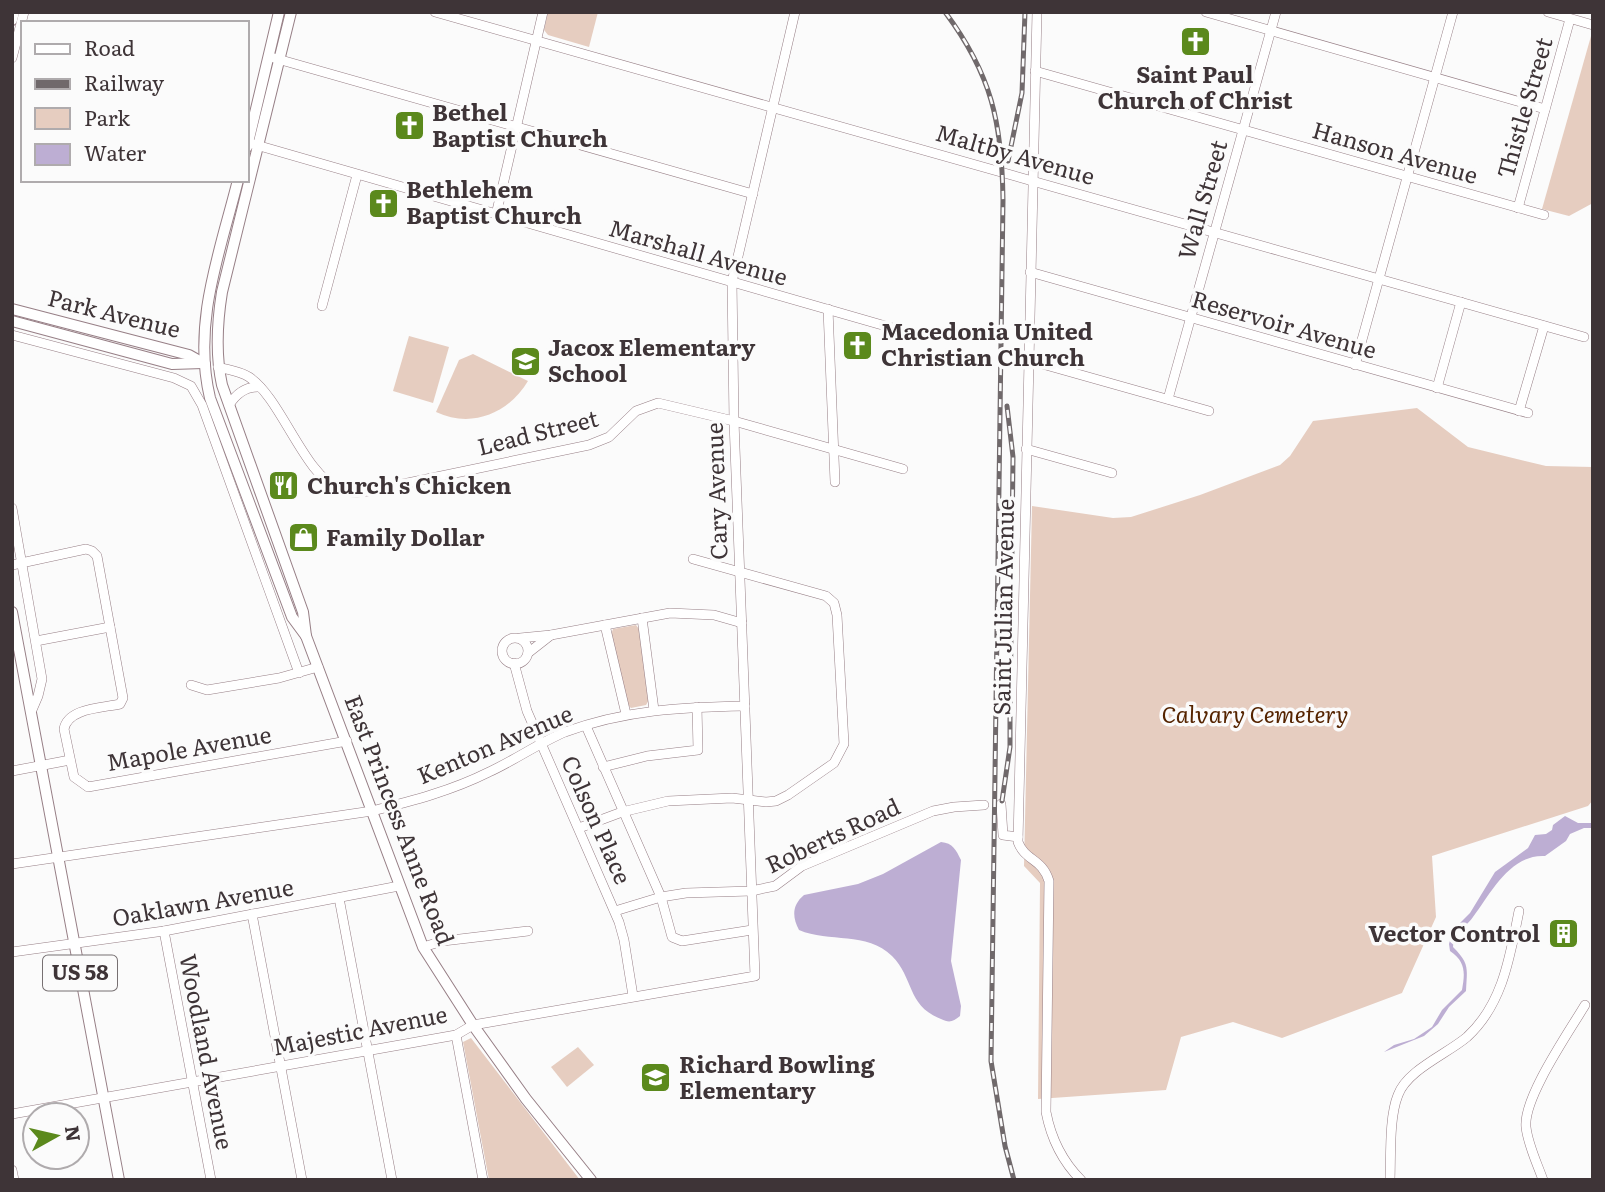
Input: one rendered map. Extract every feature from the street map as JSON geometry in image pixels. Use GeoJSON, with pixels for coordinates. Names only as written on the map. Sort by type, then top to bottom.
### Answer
{"type":"FeatureCollection","features":[{"type":"Feature","properties":{"kind":"main road"},"geometry":{"type":"LineString","coordinates":[[12,20],[14,12]]}},
{"type":"Feature","properties":{"kind":"main road"},"geometry":{"type":"LineString","coordinates":[[248,140],[279,12]]}},
{"type":"Feature","properties":{"kind":"main road","name":"East Princess Anne Road"},"geometry":{"type":"LineString","coordinates":[[291,12],[222,292],[217,327],[218,368],[303,612],[306,636],[423,947],[473,1025],[591,1180]]}},
{"type":"Feature","properties":{"kind":"main road","name":"East Princess Anne Road"},"geometry":{"type":"LineString","coordinates":[[238,182],[205,316],[203,363],[210,398],[292,617],[306,636]]}},
{"type":"Feature","properties":{"kind":"main road","name":"Park Avenue"},"geometry":{"type":"LineString","coordinates":[[12,309],[189,355],[218,368]]}},
{"type":"Feature","properties":{"kind":"main road","name":"Park Avenue"},"geometry":{"type":"LineString","coordinates":[[12,321],[172,363],[203,363]]}},
{"type":"Feature","properties":{"kind":"main road","name":"US 58"},"geometry":{"type":"LineString","coordinates":[[12,612],[119,1180]]}},
{"type":"Feature","properties":{"kind":"street","name":"Maltby Avenue"},"geometry":{"type":"LineString","coordinates":[[435,12],[1584,337]]}},
{"type":"Feature","properties":{"kind":"street"},"geometry":{"type":"LineString","coordinates":[[496,215],[543,12]]}},
{"type":"Feature","properties":{"kind":"street","name":"Cary Avenue"},"geometry":{"type":"LineString","coordinates":[[755,976],[734,421],[732,282],[795,12]]}},
{"type":"Feature","properties":{"kind":"street","name":"Saint Julian Avenue"},"geometry":{"type":"LineString","coordinates":[[1018,837],[1037,12]]}},
{"type":"Feature","properties":{"kind":"street"},"geometry":{"type":"LineString","coordinates":[[1206,12],[1545,109]]}},
{"type":"Feature","properties":{"kind":"street","name":"Wall Street"},"geometry":{"type":"LineString","coordinates":[[1168,399],[1276,12]]}},
{"type":"Feature","properties":{"kind":"street"},"geometry":{"type":"LineString","coordinates":[[1354,365],[1453,12]]}},
{"type":"Feature","properties":{"kind":"street"},"geometry":{"type":"LineString","coordinates":[[1548,12],[1577,17],[1593,25]]}},
{"type":"Feature","properties":{"kind":"street","name":"Thistle Street"},"geometry":{"type":"LineString","coordinates":[[1518,208],[1545,109],[1577,17]]}},
{"type":"Feature","properties":{"kind":"street"},"geometry":{"type":"LineString","coordinates":[[12,58],[21,24]]}},
{"type":"Feature","properties":{"kind":"street"},"geometry":{"type":"LineString","coordinates":[[268,57],[753,194]]}},
{"type":"Feature","properties":{"kind":"street","name":"Hanson Avenue"},"geometry":{"type":"LineString","coordinates":[[1035,71],[1544,215]]}},
{"type":"Feature","properties":{"kind":"street","name":"Marshall Avenue"},"geometry":{"type":"LineString","coordinates":[[248,144],[896,329]]}},
{"type":"Feature","properties":{"kind":"street"},"geometry":{"type":"LineString","coordinates":[[322,306],[357,175]]}},
{"type":"Feature","properties":{"kind":"street","name":"Reservoir Avenue"},"geometry":{"type":"LineString","coordinates":[[1030,272],[1524,412],[1544,326]]}},
{"type":"Feature","properties":{"kind":"street"},"geometry":{"type":"LineString","coordinates":[[1437,388],[1461,302]]}},
{"type":"Feature","properties":{"kind":"street"},"geometry":{"type":"LineString","coordinates":[[828,309],[835,482]]}},
{"type":"Feature","properties":{"kind":"street"},"geometry":{"type":"LineString","coordinates":[[12,335],[174,377],[191,386],[202,405],[299,673]]}},
{"type":"Feature","properties":{"kind":"street"},"geometry":{"type":"LineString","coordinates":[[1028,360],[1209,411]]}},
{"type":"Feature","properties":{"kind":"street","name":"Lead Street"},"geometry":{"type":"LineString","coordinates":[[218,368],[244,374],[260,387],[324,479],[344,492],[374,491],[589,444],[609,438],[636,411],[658,403],[734,421],[903,469]]}},
{"type":"Feature","properties":{"kind":"street"},"geometry":{"type":"LineString","coordinates":[[229,405],[240,393],[255,386],[260,387]]}},
{"type":"Feature","properties":{"kind":"street"},"geometry":{"type":"LineString","coordinates":[[1026,449],[1112,474]]}},
{"type":"Feature","properties":{"kind":"street"},"geometry":{"type":"LineString","coordinates":[[12,508],[42,679],[32,710]]}},
{"type":"Feature","properties":{"kind":"street"},"geometry":{"type":"LineString","coordinates":[[12,565],[86,549],[97,556],[122,702]]}},
{"type":"Feature","properties":{"kind":"street"},"geometry":{"type":"LineString","coordinates":[[579,828],[622,812],[668,802],[732,798],[776,801],[834,763],[844,744],[837,615],[834,603],[826,596],[693,559]]}},
{"type":"Feature","properties":{"kind":"street"},"geometry":{"type":"LineString","coordinates":[[551,635],[528,653],[524,660],[514,663],[505,658],[503,648],[509,639],[551,635],[670,613],[714,615],[742,623]]}},
{"type":"Feature","properties":{"kind":"street"},"geometry":{"type":"LineString","coordinates":[[642,618],[654,710]]}},
{"type":"Feature","properties":{"kind":"street"},"geometry":{"type":"LineString","coordinates":[[605,625],[626,714]]}},
{"type":"Feature","properties":{"kind":"street"},"geometry":{"type":"LineString","coordinates":[[36,641],[110,627]]}},
{"type":"Feature","properties":{"kind":"street"},"geometry":{"type":"LineString","coordinates":[[520,638],[527,646],[528,653]]}},
{"type":"Feature","properties":{"kind":"street","name":"Colson Place"},"geometry":{"type":"LineString","coordinates":[[514,663],[527,711],[615,911],[624,940],[633,996]]}},
{"type":"Feature","properties":{"kind":"street"},"geometry":{"type":"LineString","coordinates":[[191,685],[207,690],[318,667]]}},
{"type":"Feature","properties":{"kind":"street"},"geometry":{"type":"LineString","coordinates":[[12,771],[70,760],[64,729],[67,720],[74,715],[135,699]]}},
{"type":"Feature","properties":{"kind":"street","name":"Kenton Avenue"},"geometry":{"type":"LineString","coordinates":[[12,864],[372,811],[427,798],[462,784],[564,733],[626,714],[697,707],[745,706]]}},
{"type":"Feature","properties":{"kind":"street"},"geometry":{"type":"LineString","coordinates":[[603,766],[648,756],[698,750],[697,707]]}},
{"type":"Feature","properties":{"kind":"street"},"geometry":{"type":"LineString","coordinates":[[586,726],[661,897],[669,933],[676,940],[682,941],[752,930]]}},
{"type":"Feature","properties":{"kind":"street","name":"Mapole Avenue"},"geometry":{"type":"LineString","coordinates":[[70,760],[74,777],[88,787],[347,741]]}},
{"type":"Feature","properties":{"kind":"street"},"geometry":{"type":"LineString","coordinates":[[1001,804],[1003,835],[1018,837],[1023,852],[1041,865],[1049,881],[1045,1090],[1048,1125],[1058,1150],[1081,1180]]}},
{"type":"Feature","properties":{"kind":"street","name":"Roberts Road"},"geometry":{"type":"LineString","coordinates":[[615,911],[661,897],[686,893],[751,891],[775,886],[802,866],[933,811],[984,805]]}},
{"type":"Feature","properties":{"kind":"street","name":"Oaklawn Avenue"},"geometry":{"type":"LineString","coordinates":[[12,952],[164,931],[399,886]]}},
{"type":"Feature","properties":{"kind":"street"},"geometry":{"type":"LineString","coordinates":[[339,898],[392,1180]]}},
{"type":"Feature","properties":{"kind":"street"},"geometry":{"type":"LineString","coordinates":[[1390,1180],[1397,1096],[1415,1073],[1465,1038],[1483,1019],[1504,978],[1518,911]]}},
{"type":"Feature","properties":{"kind":"street"},"geometry":{"type":"LineString","coordinates":[[252,914],[302,1180]]}},
{"type":"Feature","properties":{"kind":"street","name":"Woodland Avenue"},"geometry":{"type":"LineString","coordinates":[[164,931],[211,1180]]}},
{"type":"Feature","properties":{"kind":"street"},"geometry":{"type":"LineString","coordinates":[[423,947],[443,941],[528,931]]}},
{"type":"Feature","properties":{"kind":"street","name":"Majestic Avenue"},"geometry":{"type":"LineString","coordinates":[[12,1114],[456,1035],[473,1025],[755,976]]}},
{"type":"Feature","properties":{"kind":"street"},"geometry":{"type":"LineString","coordinates":[[1543,1180],[1525,1126],[1528,1108],[1585,1005]]}},
{"type":"Feature","properties":{"kind":"street"},"geometry":{"type":"LineString","coordinates":[[456,1035],[483,1180]]}},
{"type":"Feature","properties":{"kind":"street"},"geometry":{"type":"LineString","coordinates":[[12,1170],[14,1180]]}},
{"type":"Feature","properties":{"kind":"green space"},"geometry":{"type":"Polygon","coordinates":[[[548,12],[598,12],[589,47],[548,35],[544,30],[548,12]]]}},
{"type":"Feature","properties":{"kind":"green space"},"geometry":{"type":"Polygon","coordinates":[[[1593,29],[1593,203],[1569,216],[1542,209],[1593,29]]]}},
{"type":"Feature","properties":{"kind":"green space"},"geometry":{"type":"Polygon","coordinates":[[[409,336],[449,347],[433,403],[393,391],[409,336]]]}},
{"type":"Feature","properties":{"kind":"green space"},"geometry":{"type":"Polygon","coordinates":[[[473,354],[528,381],[511,402],[488,415],[463,419],[436,412],[459,360],[473,354]]]}},
{"type":"Feature","properties":{"kind":"green space","name":"Calvary Cemetery"},"geometry":{"type":"Polygon","coordinates":[[[1417,408],[1468,447],[1546,466],[1593,467],[1593,800],[1588,806],[1432,856],[1436,917],[1402,993],[1282,1038],[1233,1022],[1181,1037],[1166,1090],[1038,1099],[1040,883],[1024,866],[1032,506],[1113,518],[1131,517],[1280,465],[1290,456],[1313,421],[1417,408]]]}},
{"type":"Feature","properties":{"kind":"green space"},"geometry":{"type":"Polygon","coordinates":[[[636,625],[639,629],[649,700],[646,705],[631,708],[626,703],[611,635],[613,629],[636,625]]]}},
{"type":"Feature","properties":{"kind":"green space"},"geometry":{"type":"Polygon","coordinates":[[[471,1038],[580,1180],[489,1180],[463,1042],[471,1038]]]}},
{"type":"Feature","properties":{"kind":"green space"},"geometry":{"type":"Polygon","coordinates":[[[578,1047],[594,1065],[567,1087],[551,1067],[578,1047]]]}},
{"type":"Feature","properties":{"kind":"water"},"geometry":{"type":"Polygon","coordinates":[[[1565,816],[1578,823],[1593,823],[1593,828],[1584,828],[1570,834],[1566,841],[1545,856],[1522,861],[1503,877],[1471,920],[1454,936],[1453,947],[1466,967],[1466,991],[1424,1036],[1384,1052],[1394,1045],[1414,1039],[1432,1027],[1442,1010],[1462,990],[1462,964],[1450,951],[1453,930],[1470,913],[1495,872],[1528,848],[1535,835],[1546,834],[1565,816]]]}},
{"type":"Feature","properties":{"kind":"water"},"geometry":{"type":"Polygon","coordinates":[[[941,842],[951,845],[961,860],[951,961],[961,1006],[960,1016],[953,1021],[944,1020],[922,1007],[899,964],[882,948],[859,940],[799,930],[794,916],[795,907],[804,895],[858,884],[883,874],[941,842]]]}},
{"type":"Feature","properties":{"kind":"railway"},"geometry":{"type":"LineString","coordinates":[[945,12],[974,57],[984,79],[997,123],[1002,172],[991,1061],[1005,1146],[1014,1180]]}},
{"type":"Feature","properties":{"kind":"railway"},"geometry":{"type":"LineString","coordinates":[[1008,161],[1022,93],[1025,12]]}},
{"type":"Feature","properties":{"kind":"railway"},"geometry":{"type":"LineString","coordinates":[[1002,801],[1010,747],[1013,457],[1007,406]]}},
{"type":"Feature","properties":{"kind":"place","name":"Saint Paul Church of Christ"},"geometry":{"type":"Point","coordinates":[1195,41]}},
{"type":"Feature","properties":{"kind":"place","name":"Bethel Baptist Church"},"geometry":{"type":"Point","coordinates":[409,126]}},
{"type":"Feature","properties":{"kind":"place","name":"Bethlehem Baptist Church"},"geometry":{"type":"Point","coordinates":[383,203]}},
{"type":"Feature","properties":{"kind":"place","name":"Macedonia United Christian Church"},"geometry":{"type":"Point","coordinates":[858,345]}},
{"type":"Feature","properties":{"kind":"place","name":"Jacox Elementary School"},"geometry":{"type":"Point","coordinates":[525,361]}},
{"type":"Feature","properties":{"kind":"place","name":"Church's Chicken"},"geometry":{"type":"Point","coordinates":[284,486]}},
{"type":"Feature","properties":{"kind":"place","name":"Family Dollar"},"geometry":{"type":"Point","coordinates":[303,538]}},
{"type":"Feature","properties":{"kind":"place","name":"Vector Control"},"geometry":{"type":"Point","coordinates":[1563,934]}},
{"type":"Feature","properties":{"kind":"place","name":"Richard Bowling Elementary"},"geometry":{"type":"Point","coordinates":[656,1078]}}]}
